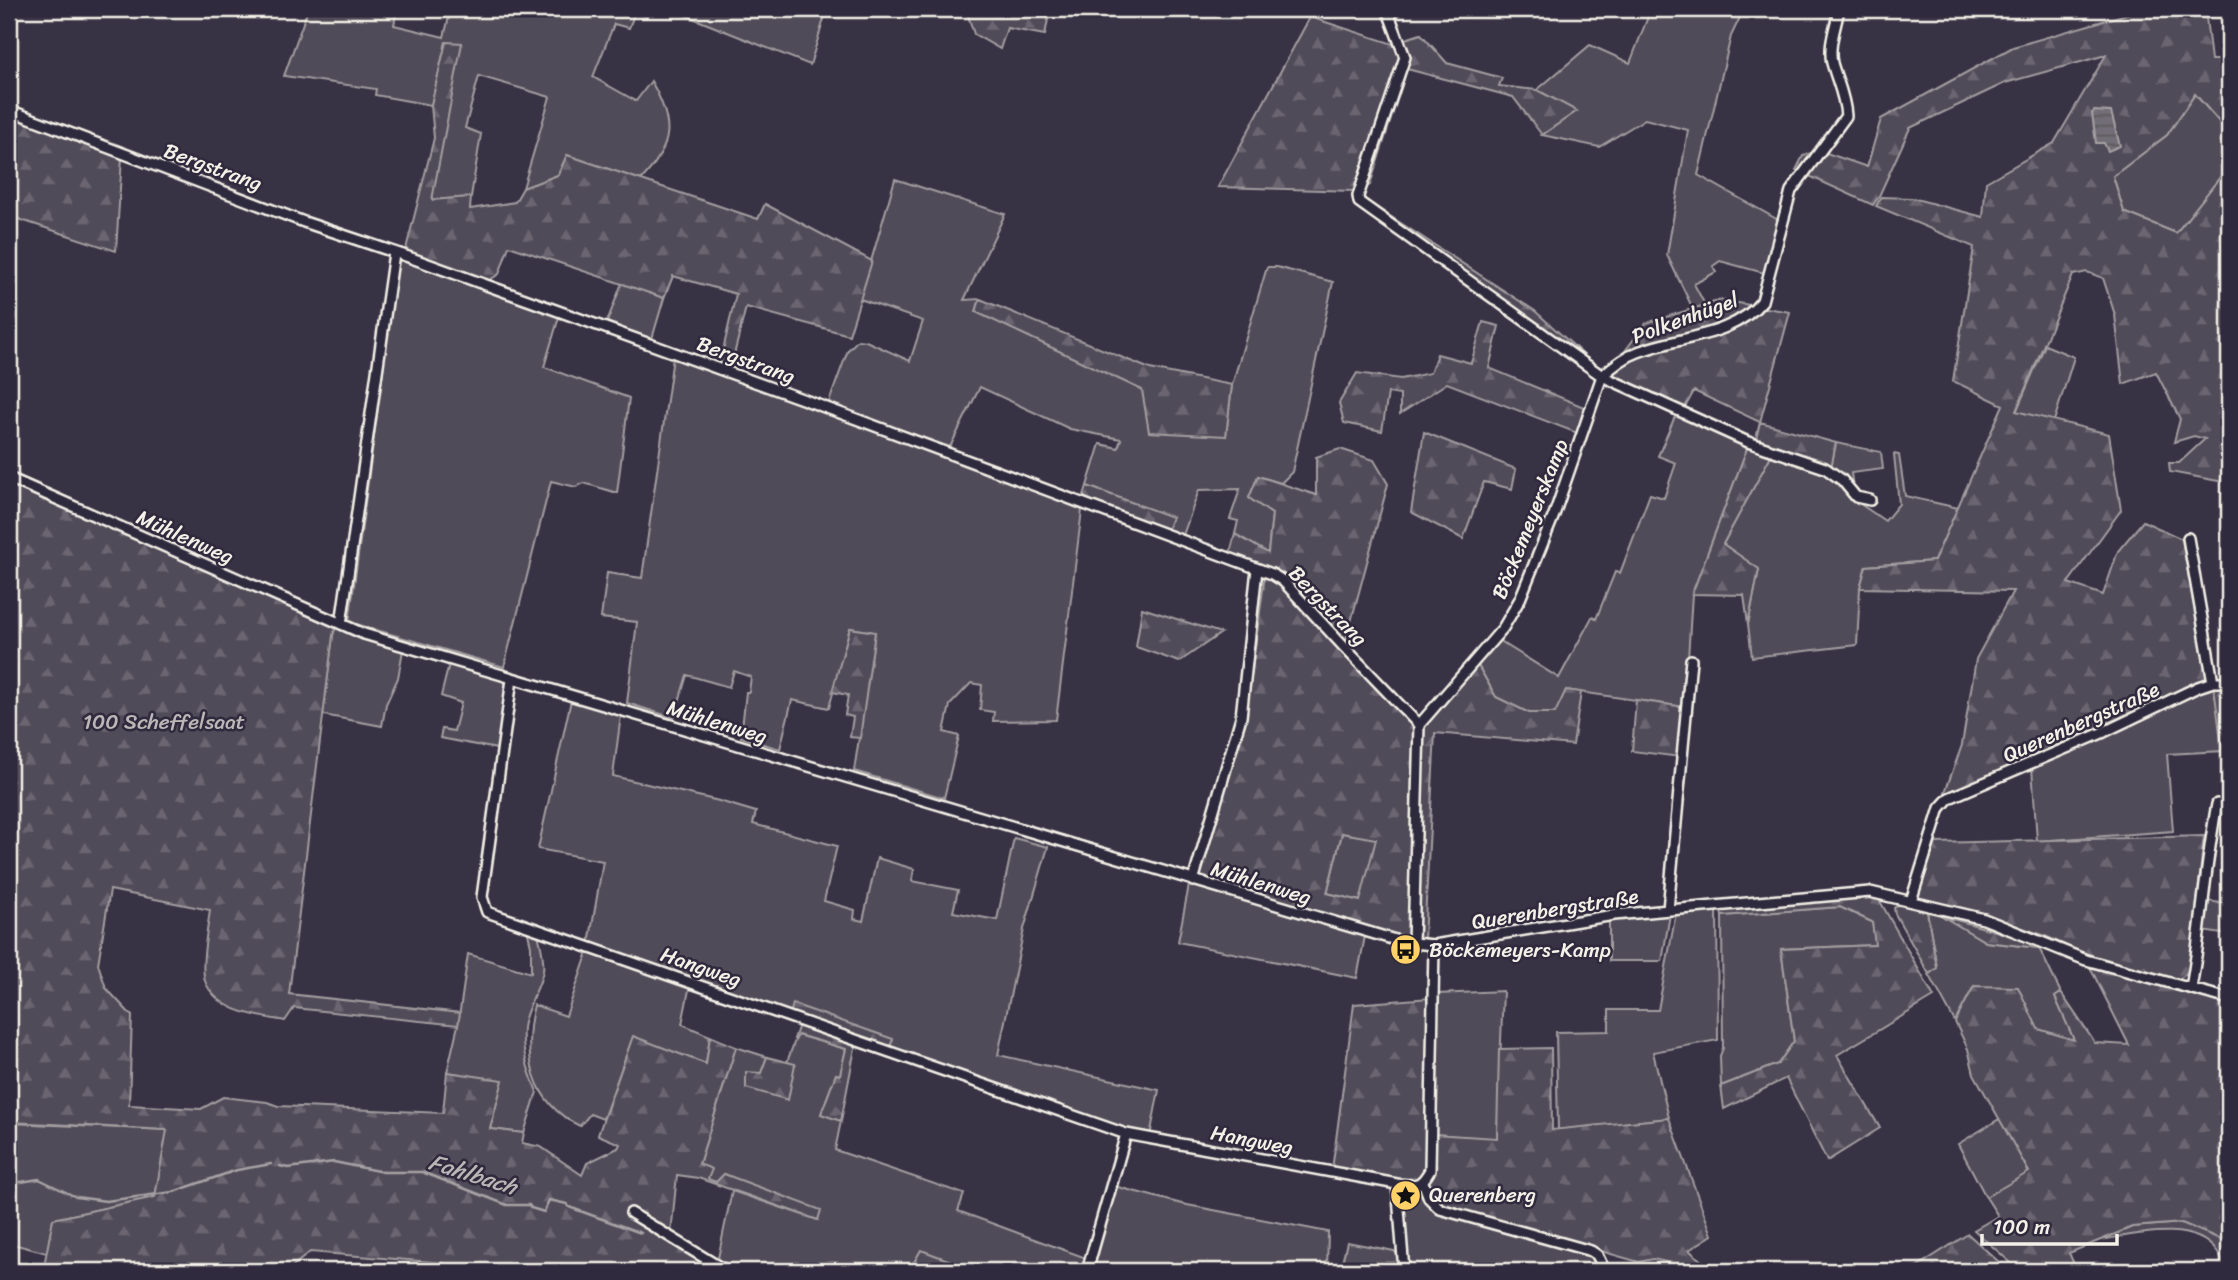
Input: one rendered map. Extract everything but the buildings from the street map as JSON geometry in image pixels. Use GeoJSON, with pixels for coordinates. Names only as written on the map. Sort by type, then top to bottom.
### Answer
{"type":"FeatureCollection","features":[{"type":"Feature","properties":{"kind":"street"},"geometry":{"type":"LineString","coordinates":[[1387,9],[1405,57],[1358,196],[1359,202],[1602,376],[1748,442],[1825,468],[1842,480],[1856,497],[1870,500]]}},
{"type":"Feature","properties":{"kind":"street","name":"Polkenhügel"},"geometry":{"type":"LineString","coordinates":[[1602,376],[1615,363],[1638,352],[1700,335],[1750,315],[1762,301],[1791,191],[1846,116],[1832,61],[1832,45],[1839,9]]}},
{"type":"Feature","properties":{"kind":"street","name":"Bergstrang"},"geometry":{"type":"LineString","coordinates":[[9,110],[304,222],[816,404],[1257,569],[1283,581],[1419,725]]}},
{"type":"Feature","properties":{"kind":"street"},"geometry":{"type":"LineString","coordinates":[[341,624],[394,253]]}},
{"type":"Feature","properties":{"kind":"street","name":"Böckemeyerskamp"},"geometry":{"type":"LineString","coordinates":[[1419,725],[1503,628],[1520,599],[1554,515],[1602,376]]}},
{"type":"Feature","properties":{"kind":"street","name":"Mühlenweg"},"geometry":{"type":"LineString","coordinates":[[9,478],[364,634],[1194,881],[1413,944],[1434,945]]}},
{"type":"Feature","properties":{"kind":"street"},"geometry":{"type":"LineString","coordinates":[[2188,538],[2213,682],[2229,682]]}},
{"type":"Feature","properties":{"kind":"street"},"geometry":{"type":"LineString","coordinates":[[1194,881],[1241,717],[1257,569]]}},
{"type":"Feature","properties":{"kind":"street","name":"Querenbergstraße"},"geometry":{"type":"LineString","coordinates":[[1668,910],[1691,660]]}},
{"type":"Feature","properties":{"kind":"street","name":"Hangweg"},"geometry":{"type":"LineString","coordinates":[[512,679],[482,897],[486,912],[1126,1134],[1397,1184]]}},
{"type":"Feature","properties":{"kind":"street","name":"Querenbergstraße"},"geometry":{"type":"LineString","coordinates":[[1911,901],[1940,808],[1950,798],[2008,775],[2213,682]]}},
{"type":"Feature","properties":{"kind":"street"},"geometry":{"type":"LineString","coordinates":[[1413,944],[1419,725]]}},
{"type":"Feature","properties":{"kind":"street"},"geometry":{"type":"LineString","coordinates":[[2191,989],[2217,804]]}},
{"type":"Feature","properties":{"kind":"street","name":"Querenbergstraße"},"geometry":{"type":"LineString","coordinates":[[1434,945],[1608,915],[1850,892],[1885,894],[1984,919],[2087,960],[2229,999]]}},
{"type":"Feature","properties":{"kind":"street"},"geometry":{"type":"LineString","coordinates":[[1404,1271],[1397,1184],[1418,1185],[1430,1170],[1434,945]]}},
{"type":"Feature","properties":{"kind":"street"},"geometry":{"type":"LineString","coordinates":[[1087,1271],[1126,1134]]}},
{"type":"Feature","properties":{"kind":"street"},"geometry":{"type":"LineString","coordinates":[[1423,1182],[1429,1198],[1440,1209],[1591,1251],[1597,1255],[1605,1271]]}},
{"type":"Feature","properties":{"kind":"street"},"geometry":{"type":"LineString","coordinates":[[631,1213],[726,1271]]}},
{"type":"Feature","properties":{"kind":"green space"},"geometry":{"type":"Polygon","coordinates":[[[308,9],[397,9],[394,25],[444,37],[451,9],[649,9],[646,16],[635,12],[629,28],[614,24],[593,77],[636,101],[651,81],[667,121],[665,144],[641,180],[567,155],[558,175],[523,188],[550,97],[479,76],[465,128],[481,134],[471,197],[432,200],[446,42],[431,105],[375,95],[376,89],[284,76],[308,9]]]}},
{"type":"Feature","properties":{"kind":"green space"},"geometry":{"type":"Polygon","coordinates":[[[670,9],[827,9],[810,65],[670,9]]]}},
{"type":"Feature","properties":{"kind":"green space"},"geometry":{"type":"Polygon","coordinates":[[[966,9],[1050,9],[1045,35],[1007,28],[1000,49],[974,34],[966,9]]]}},
{"type":"Feature","properties":{"kind":"green space"},"geometry":{"type":"Polygon","coordinates":[[[1384,9],[1403,9],[1395,20],[1402,40],[1421,34],[1447,63],[1502,78],[1499,86],[1537,90],[1577,111],[1542,135],[1513,97],[1407,69],[1370,185],[1363,189],[1361,197],[1535,311],[1584,355],[1583,360],[1362,202],[1354,191],[1218,187],[1310,17],[1399,46],[1384,9]]]}},
{"type":"Feature","properties":{"kind":"green space"},"geometry":{"type":"Polygon","coordinates":[[[1651,9],[1744,9],[1731,36],[1698,175],[1780,221],[1768,274],[1720,261],[1713,266],[1716,272],[1694,284],[1705,305],[1693,309],[1667,255],[1688,130],[1645,119],[1599,147],[1542,135],[1576,111],[1537,90],[1590,45],[1630,63],[1651,9]]]}},
{"type":"Feature","properties":{"kind":"green space"},"geometry":{"type":"Polygon","coordinates":[[[2144,9],[2205,9],[2211,60],[2223,60],[2229,41],[2229,133],[2195,94],[2167,135],[2113,176],[2124,212],[2176,233],[2229,166],[2229,483],[2170,472],[2169,463],[2179,463],[2205,439],[2194,436],[2174,442],[2180,419],[2156,372],[2123,384],[2115,315],[2103,278],[2087,272],[2073,275],[2016,411],[2109,434],[2121,510],[2068,583],[2103,595],[2118,551],[2143,521],[2182,539],[2207,679],[1944,795],[1962,745],[1976,659],[2013,591],[1860,588],[1866,566],[1934,561],[2003,405],[1953,381],[1974,247],[1876,206],[1881,197],[1912,198],[1983,217],[1986,182],[2054,143],[2106,55],[2005,83],[1910,128],[1873,205],[1796,170],[1803,156],[1818,150],[1867,167],[1881,119],[2013,47],[2144,9]]]}},
{"type":"Feature","properties":{"kind":"green space"},"geometry":{"type":"Polygon","coordinates":[[[446,42],[462,43],[432,200],[471,197],[470,209],[515,202],[523,188],[558,175],[567,155],[758,219],[765,204],[872,261],[849,335],[746,307],[731,367],[720,363],[736,294],[673,276],[664,298],[509,246],[499,274],[488,281],[405,253],[434,138],[431,105],[446,42]]]}},
{"type":"Feature","properties":{"kind":"green space"},"geometry":{"type":"Polygon","coordinates":[[[2195,94],[2229,133],[2229,166],[2176,233],[2124,212],[2113,176],[2167,135],[2195,94]]]}},
{"type":"Feature","properties":{"kind":"green space"},"geometry":{"type":"Polygon","coordinates":[[[9,116],[122,157],[116,251],[9,216],[9,116]]]}},
{"type":"Feature","properties":{"kind":"green space"},"geometry":{"type":"Polygon","coordinates":[[[895,179],[1005,214],[964,300],[980,299],[976,312],[1143,390],[1226,436],[1232,385],[1267,267],[1277,267],[1333,282],[1292,472],[1281,483],[1258,476],[1249,498],[1272,514],[1268,553],[1235,534],[1238,521],[1230,519],[1240,489],[1199,490],[1182,538],[1167,530],[1171,517],[1087,486],[1100,444],[1118,448],[1121,439],[1070,429],[980,387],[950,447],[828,405],[848,350],[858,340],[910,361],[923,321],[860,299],[895,179]]]}},
{"type":"Feature","properties":{"kind":"green space"},"geometry":{"type":"Polygon","coordinates":[[[398,259],[559,317],[544,367],[629,398],[617,493],[584,483],[576,487],[551,481],[504,667],[349,622],[398,259]]]}},
{"type":"Feature","properties":{"kind":"green space"},"geometry":{"type":"Polygon","coordinates":[[[622,283],[664,298],[652,339],[607,322],[622,283]]]}},
{"type":"Feature","properties":{"kind":"green space"},"geometry":{"type":"Polygon","coordinates":[[[980,299],[1150,369],[1232,385],[1226,436],[1149,432],[1142,390],[976,312],[980,299]]]}},
{"type":"Feature","properties":{"kind":"green space"},"geometry":{"type":"Polygon","coordinates":[[[1721,300],[1790,312],[1760,422],[1694,391],[1683,411],[1606,376],[1646,323],[1721,300]]]}},
{"type":"Feature","properties":{"kind":"green space"},"geometry":{"type":"Polygon","coordinates":[[[1483,322],[1499,326],[1489,368],[1584,407],[1577,433],[1447,383],[1400,414],[1400,395],[1388,393],[1382,431],[1344,423],[1339,403],[1357,373],[1401,379],[1430,373],[1437,354],[1471,363],[1483,322]]]}},
{"type":"Feature","properties":{"kind":"green space"},"geometry":{"type":"Polygon","coordinates":[[[2045,345],[2074,357],[2054,421],[2016,412],[2045,345]]]}},
{"type":"Feature","properties":{"kind":"green space"},"geometry":{"type":"Polygon","coordinates":[[[673,357],[949,456],[1082,510],[1056,720],[993,721],[994,712],[980,710],[982,685],[971,683],[950,705],[944,732],[959,736],[944,798],[854,771],[875,632],[850,628],[829,708],[792,700],[780,749],[741,737],[746,692],[749,692],[751,677],[734,671],[729,687],[687,675],[674,718],[627,703],[637,622],[601,618],[607,573],[642,578],[673,357]]]}},
{"type":"Feature","properties":{"kind":"green space"},"geometry":{"type":"Polygon","coordinates":[[[1676,414],[1748,446],[1692,594],[1685,707],[1566,690],[1556,713],[1529,713],[1496,697],[1477,664],[1498,640],[1559,678],[1592,617],[1596,619],[1615,572],[1620,573],[1650,494],[1664,498],[1676,463],[1658,456],[1676,414]]]}},
{"type":"Feature","properties":{"kind":"green space"},"geometry":{"type":"Polygon","coordinates":[[[1760,422],[1836,443],[1831,468],[1774,450],[1723,544],[1759,569],[1748,624],[1744,595],[1692,594],[1748,446],[1754,447],[1760,422]]]}},
{"type":"Feature","properties":{"kind":"green space"},"geometry":{"type":"Polygon","coordinates":[[[1424,432],[1516,469],[1512,489],[1484,482],[1463,539],[1411,512],[1424,432]]]}},
{"type":"Feature","properties":{"kind":"green space"},"geometry":{"type":"Polygon","coordinates":[[[1836,443],[1881,452],[1883,469],[1851,473],[1853,488],[1831,468],[1836,443]]]}},
{"type":"Feature","properties":{"kind":"green space"},"geometry":{"type":"Polygon","coordinates":[[[1340,449],[1374,460],[1388,484],[1344,648],[1423,724],[1477,664],[1496,697],[1529,713],[1555,713],[1566,690],[1581,692],[1573,745],[1435,733],[1424,939],[1404,937],[1197,879],[1245,722],[1266,567],[1230,553],[1235,534],[1268,553],[1272,514],[1249,498],[1258,476],[1316,495],[1316,457],[1340,449]],[[1342,833],[1327,893],[1360,901],[1376,839],[1342,833]]]}},
{"type":"Feature","properties":{"kind":"green space"},"geometry":{"type":"Polygon","coordinates":[[[1772,453],[1823,470],[1839,482],[1853,499],[1885,521],[1899,504],[1894,454],[1899,455],[1905,496],[1958,508],[1934,561],[1866,566],[1860,588],[1857,645],[1752,657],[1748,624],[1759,570],[1723,544],[1772,453]]]}},
{"type":"Feature","properties":{"kind":"green space","name":"100 Scheffelsaat"},"geometry":{"type":"Polygon","coordinates":[[[9,483],[336,626],[289,994],[460,1013],[458,1025],[294,1008],[285,1021],[239,1011],[219,1000],[205,981],[204,956],[210,910],[110,890],[98,964],[106,988],[132,1016],[129,1105],[201,1109],[223,1097],[267,1102],[278,1106],[443,1113],[447,1072],[503,1080],[490,1129],[524,1133],[522,1143],[541,1147],[582,1175],[587,1163],[618,1148],[620,1144],[598,1135],[633,1036],[706,1064],[710,1036],[736,1047],[699,1164],[712,1169],[708,1179],[716,1182],[724,1174],[821,1210],[818,1220],[698,1178],[677,1175],[671,1234],[722,1271],[457,1271],[444,1263],[310,1252],[287,1271],[43,1271],[53,1219],[155,1197],[167,1130],[9,1122],[9,483]]]}},
{"type":"Feature","properties":{"kind":"green space"},"geometry":{"type":"Polygon","coordinates":[[[1087,486],[1172,517],[1167,530],[1083,499],[1087,486]]]}},
{"type":"Feature","properties":{"kind":"green space"},"geometry":{"type":"Polygon","coordinates":[[[1142,608],[1221,633],[1179,662],[1136,647],[1142,608]]]}},
{"type":"Feature","properties":{"kind":"green space"},"geometry":{"type":"Polygon","coordinates":[[[336,626],[365,639],[403,650],[398,678],[386,704],[382,726],[323,715],[336,626]]]}},
{"type":"Feature","properties":{"kind":"green space"},"geometry":{"type":"Polygon","coordinates":[[[850,628],[875,632],[860,738],[850,737],[853,717],[845,715],[848,695],[832,692],[850,628]]]}},
{"type":"Feature","properties":{"kind":"green space"},"geometry":{"type":"Polygon","coordinates":[[[449,664],[507,682],[497,749],[440,738],[442,729],[454,731],[461,703],[441,696],[449,664]]]}},
{"type":"Feature","properties":{"kind":"green space"},"geometry":{"type":"Polygon","coordinates":[[[2214,687],[2224,751],[2167,754],[2173,831],[2037,841],[2032,767],[2214,687]]]}},
{"type":"Feature","properties":{"kind":"green space"},"geometry":{"type":"Polygon","coordinates":[[[2214,687],[2229,687],[2229,771],[2225,771],[2214,687]]]}},
{"type":"Feature","properties":{"kind":"green space"},"geometry":{"type":"Polygon","coordinates":[[[571,700],[621,715],[613,776],[756,812],[753,824],[837,846],[824,901],[855,910],[854,919],[863,921],[877,858],[914,869],[912,881],[958,890],[953,912],[997,920],[1014,838],[1048,847],[1024,929],[998,1055],[1159,1090],[1150,1136],[1127,1132],[889,1049],[892,1039],[794,1005],[790,1014],[589,944],[603,861],[538,849],[571,700]]]}},
{"type":"Feature","properties":{"kind":"green space"},"geometry":{"type":"Polygon","coordinates":[[[1636,700],[1685,707],[1680,757],[1632,751],[1636,700]]]}},
{"type":"Feature","properties":{"kind":"green space"},"geometry":{"type":"Polygon","coordinates":[[[1342,833],[1377,838],[1361,901],[1327,893],[1342,833]]]}},
{"type":"Feature","properties":{"kind":"green space"},"geometry":{"type":"Polygon","coordinates":[[[2204,836],[2189,969],[2176,980],[2078,951],[2013,925],[1916,897],[1936,843],[2204,836]]]}},
{"type":"Feature","properties":{"kind":"green space"},"geometry":{"type":"Polygon","coordinates":[[[1189,885],[1365,936],[1357,978],[1178,942],[1189,885]]]}},
{"type":"Feature","properties":{"kind":"green space"},"geometry":{"type":"Polygon","coordinates":[[[1846,897],[1876,897],[1880,901],[1934,997],[1837,1055],[1880,1128],[1827,1161],[1786,1078],[1724,1109],[1721,1086],[1778,1064],[1794,1041],[1781,949],[1875,945],[1872,922],[1840,907],[1722,916],[1721,912],[1724,909],[1846,897]]]}},
{"type":"Feature","properties":{"kind":"green space"},"geometry":{"type":"Polygon","coordinates":[[[2207,901],[2229,904],[2229,935],[2202,931],[2207,901]]]}},
{"type":"Feature","properties":{"kind":"green space"},"geometry":{"type":"Polygon","coordinates":[[[1901,902],[1926,906],[1937,968],[1929,974],[1895,914],[1894,908],[1901,902]]]}},
{"type":"Feature","properties":{"kind":"green space"},"geometry":{"type":"Polygon","coordinates":[[[1926,906],[1986,942],[2039,948],[2061,993],[2055,997],[2075,1041],[2038,1029],[1974,986],[1955,1022],[1929,974],[1937,967],[1926,906]]]}},
{"type":"Feature","properties":{"kind":"green space"},"geometry":{"type":"Polygon","coordinates":[[[1840,907],[1872,922],[1876,945],[1781,949],[1794,1041],[1778,1064],[1721,1086],[1722,916],[1840,907]]]}},
{"type":"Feature","properties":{"kind":"green space"},"geometry":{"type":"Polygon","coordinates":[[[1717,908],[1718,1040],[1653,1052],[1669,1118],[1558,1130],[1556,1032],[1609,1031],[1609,1010],[1658,1010],[1676,913],[1717,908]]]}},
{"type":"Feature","properties":{"kind":"green space"},"geometry":{"type":"Polygon","coordinates":[[[1670,914],[1662,961],[1609,961],[1609,921],[1670,914]]]}},
{"type":"Feature","properties":{"kind":"green space"},"geometry":{"type":"Polygon","coordinates":[[[1942,916],[2013,936],[2039,948],[1986,942],[1942,916]]]}},
{"type":"Feature","properties":{"kind":"green space"},"geometry":{"type":"Polygon","coordinates":[[[527,929],[538,933],[543,966],[523,1028],[524,1053],[537,1092],[524,1133],[490,1129],[502,1081],[447,1072],[458,1025],[468,954],[531,973],[531,946],[527,929]]]}},
{"type":"Feature","properties":{"kind":"green space"},"geometry":{"type":"Polygon","coordinates":[[[589,949],[690,985],[682,1024],[710,1036],[706,1064],[633,1037],[603,1119],[590,1114],[580,1126],[550,1104],[541,1090],[534,1075],[529,1041],[534,1005],[566,1016],[589,949]]]}},
{"type":"Feature","properties":{"kind":"green space"},"geometry":{"type":"Polygon","coordinates":[[[2090,967],[2229,1004],[2229,1249],[2225,1241],[2182,1223],[2132,1227],[2069,1253],[2077,1271],[2020,1271],[1974,1230],[1998,1216],[1986,1197],[2029,1172],[1974,1074],[1968,1049],[1955,1022],[1974,986],[2018,987],[2038,1029],[2074,1040],[2055,997],[2061,993],[2095,1043],[2129,1045],[2090,967]]]}},
{"type":"Feature","properties":{"kind":"green space"},"geometry":{"type":"Polygon","coordinates":[[[1503,991],[1497,1139],[1432,1134],[1437,994],[1503,991]]]}},
{"type":"Feature","properties":{"kind":"green space"},"geometry":{"type":"Polygon","coordinates":[[[1430,998],[1428,1171],[1422,1181],[1399,1181],[1332,1170],[1354,1004],[1430,998]]]}},
{"type":"Feature","properties":{"kind":"green space"},"geometry":{"type":"Polygon","coordinates":[[[793,1004],[893,1039],[889,1049],[856,1043],[841,1121],[821,1114],[836,1074],[840,1075],[846,1049],[798,1035],[794,1039],[801,1019],[790,1014],[793,1004]]]}},
{"type":"Feature","properties":{"kind":"green space"},"geometry":{"type":"Polygon","coordinates":[[[797,1035],[846,1049],[840,1075],[836,1074],[821,1114],[841,1121],[835,1150],[964,1194],[958,1211],[1089,1259],[1085,1270],[978,1271],[921,1251],[909,1271],[730,1271],[717,1263],[732,1191],[818,1220],[725,1174],[716,1183],[707,1179],[699,1164],[736,1047],[767,1057],[761,1073],[747,1088],[795,1065],[787,1062],[797,1035]]]}},
{"type":"Feature","properties":{"kind":"green space"},"geometry":{"type":"Polygon","coordinates":[[[1551,1048],[1552,1130],[1669,1118],[1712,1235],[1689,1250],[1713,1271],[1678,1271],[1675,1264],[1653,1259],[1639,1262],[1435,1204],[1424,1183],[1432,1134],[1497,1138],[1499,1049],[1551,1048]]]}},
{"type":"Feature","properties":{"kind":"green space"},"geometry":{"type":"Polygon","coordinates":[[[767,1057],[795,1064],[788,1100],[746,1088],[746,1072],[761,1073],[767,1057]]]}},
{"type":"Feature","properties":{"kind":"green space"},"geometry":{"type":"Polygon","coordinates":[[[2001,1118],[2029,1173],[1986,1197],[1958,1144],[2001,1118]]]}},
{"type":"Feature","properties":{"kind":"green space"},"geometry":{"type":"Polygon","coordinates":[[[9,1123],[168,1130],[155,1197],[53,1219],[47,1253],[9,1243],[9,1123]]]}},
{"type":"Feature","properties":{"kind":"green space"},"geometry":{"type":"Polygon","coordinates":[[[1114,1186],[1182,1204],[1328,1232],[1327,1271],[1088,1271],[1114,1186]]]}},
{"type":"Feature","properties":{"kind":"green space"},"geometry":{"type":"Polygon","coordinates":[[[1422,1187],[1591,1254],[1602,1271],[1406,1271],[1400,1189],[1422,1187]]]}},
{"type":"Feature","properties":{"kind":"green space"},"geometry":{"type":"Polygon","coordinates":[[[2182,1223],[2225,1241],[2229,1249],[2229,1271],[2217,1252],[2206,1242],[2178,1232],[2146,1233],[2101,1240],[2132,1227],[2182,1223]]]}},
{"type":"Feature","properties":{"kind":"green space"},"geometry":{"type":"Polygon","coordinates":[[[1968,1234],[2009,1271],[1910,1271],[1968,1234]]]}},
{"type":"Feature","properties":{"kind":"green space"},"geometry":{"type":"Polygon","coordinates":[[[1347,1242],[1394,1251],[1399,1256],[1400,1271],[1340,1271],[1347,1242]]]}},
{"type":"Feature","properties":{"kind":"green space"},"geometry":{"type":"Polygon","coordinates":[[[921,1250],[978,1271],[909,1271],[921,1250]]]}},
{"type":"Feature","properties":{"kind":"shaded area"},"geometry":{"type":"Polygon","coordinates":[[[2111,112],[2120,146],[2108,151],[2104,143],[2096,143],[2092,113],[2111,112]]]}},
{"type":"Feature","properties":{"kind":"waterway","name":"Fahlbach"},"geometry":{"type":"LineString","coordinates":[[280,1166],[288,1168],[334,1162],[383,1172],[422,1172],[507,1205],[529,1205],[544,1212],[549,1200],[567,1204],[641,1233]]}},
{"type":"Feature","properties":{"kind":"waterway","name":"Fahlbach"},"geometry":{"type":"LineString","coordinates":[[9,1184],[39,1179],[76,1197],[106,1201],[173,1192],[237,1170],[271,1164]]}},
{"type":"Feature","properties":{"kind":"place","name":"Böckemeyers-Kamp"},"geometry":{"type":"Point","coordinates":[1406,950]}},
{"type":"Feature","properties":{"kind":"place","name":"Querenberg"},"geometry":{"type":"Point","coordinates":[1406,1195]}}]}
